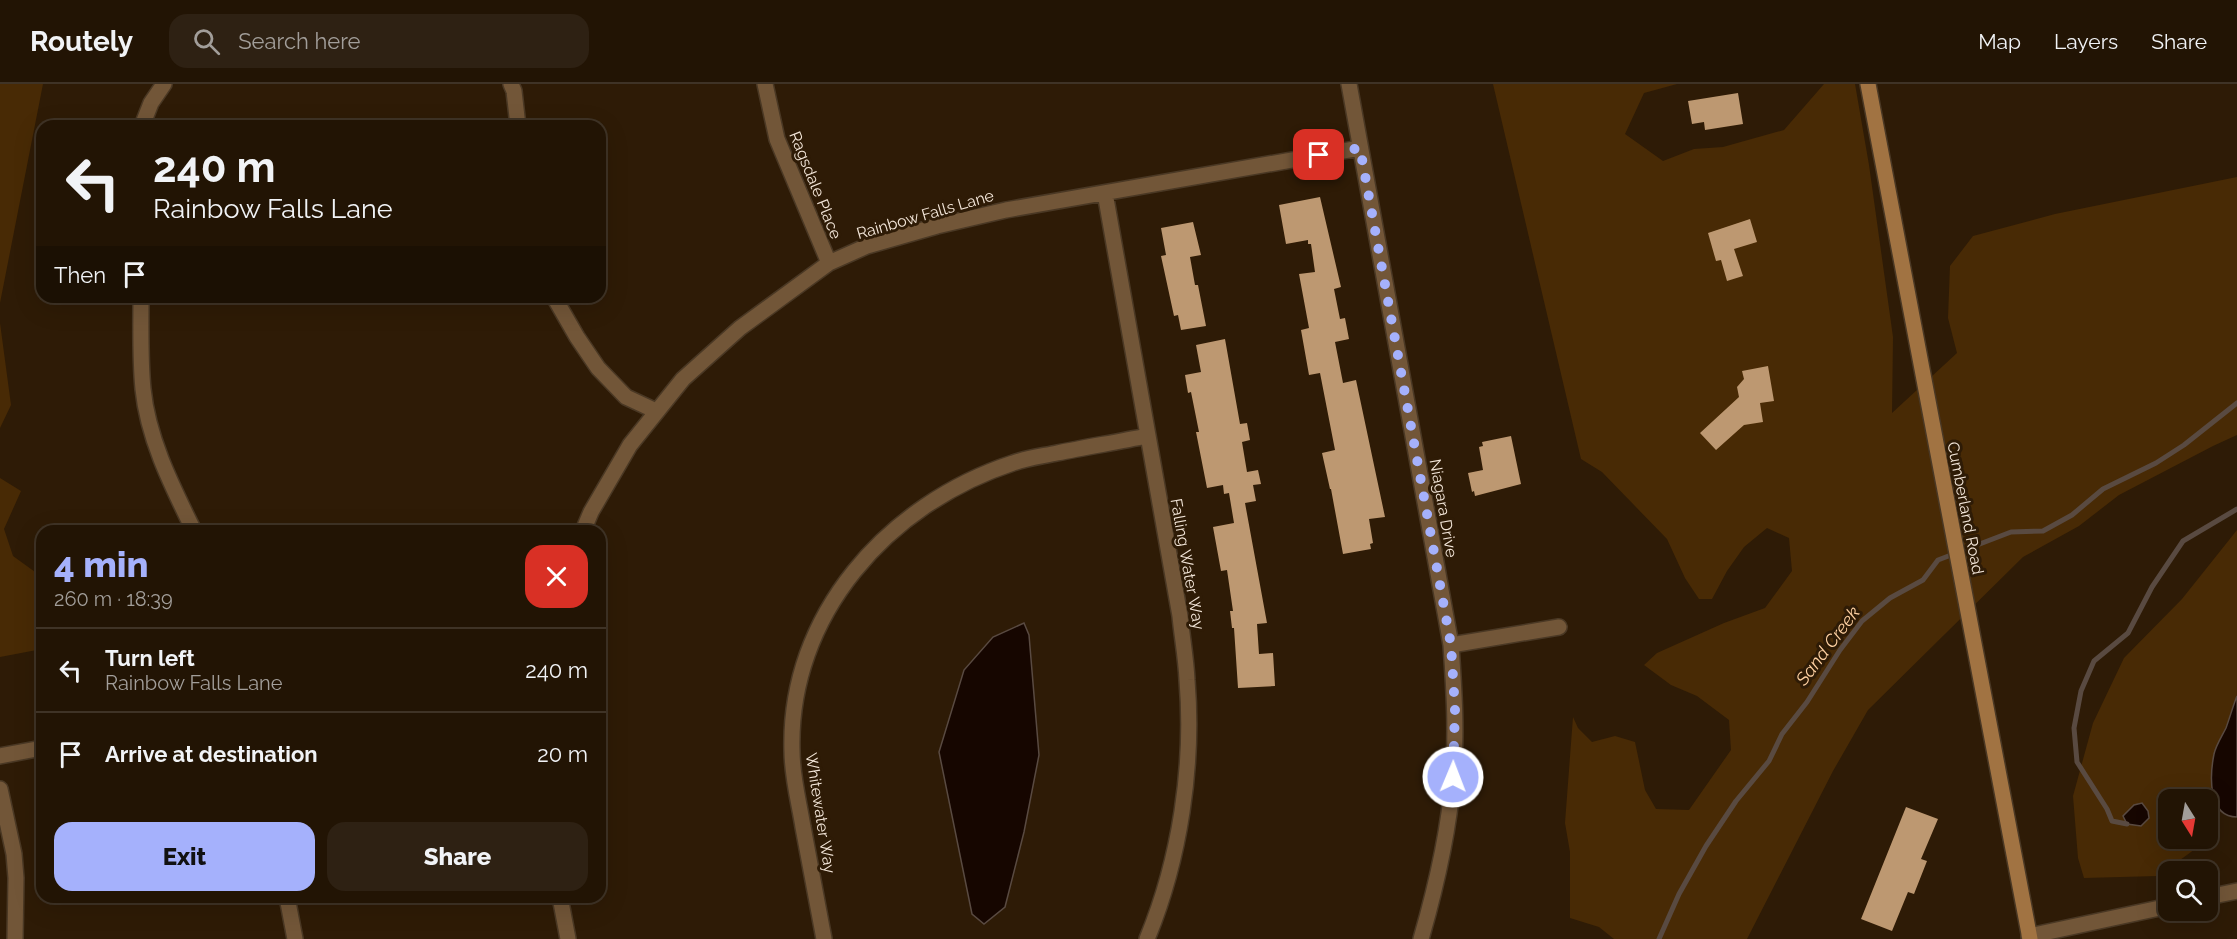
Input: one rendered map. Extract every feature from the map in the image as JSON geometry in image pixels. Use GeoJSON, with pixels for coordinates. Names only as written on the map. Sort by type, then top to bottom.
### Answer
{"type":"FeatureCollection","features":[{"type":"Feature","properties":{"kind":"main road","name":"Cumberland Road"},"geometry":{"type":"LineString","coordinates":[[1868,84],[2030,937]]}},
{"type":"Feature","properties":{"kind":"street"},"geometry":{"type":"LineString","coordinates":[[145,120],[164,84]]}},
{"type":"Feature","properties":{"kind":"street"},"geometry":{"type":"LineString","coordinates":[[511,84],[517,120]]}},
{"type":"Feature","properties":{"kind":"street","name":"Ragsdale Place"},"geometry":{"type":"LineString","coordinates":[[765,84],[777,139],[829,263]]}},
{"type":"Feature","properties":{"kind":"street","name":"Niagara Drive"},"geometry":{"type":"LineString","coordinates":[[1349,84],[1451,645],[1455,709],[1453,777],[1446,831],[1421,939]]}},
{"type":"Feature","properties":{"kind":"street","name":"Rainbow Falls Lane"},"geometry":{"type":"LineString","coordinates":[[586,525],[630,445],[683,379],[740,328],[829,263],[867,246],[937,226],[1006,210],[1360,148]]}},
{"type":"Feature","properties":{"kind":"street","name":"Falling Water Way"},"geometry":{"type":"LineString","coordinates":[[1104,193],[1180,616],[1187,680],[1188,745],[1180,827],[1162,896],[1147,939]]}},
{"type":"Feature","properties":{"kind":"street"},"geometry":{"type":"LineString","coordinates":[[141,303],[142,390],[164,468],[191,525]]}},
{"type":"Feature","properties":{"kind":"street"},"geometry":{"type":"LineString","coordinates":[[557,303],[598,368],[626,397],[656,411]]}},
{"type":"Feature","properties":{"kind":"street","name":"Whitewater Way"},"geometry":{"type":"LineString","coordinates":[[824,939],[794,781],[792,725],[797,684],[808,648],[835,596],[872,550],[914,512],[962,482],[1015,462],[1146,436]]}},
{"type":"Feature","properties":{"kind":"street"},"geometry":{"type":"LineString","coordinates":[[1451,645],[1559,627]]}},
{"type":"Feature","properties":{"kind":"street"},"geometry":{"type":"LineString","coordinates":[[0,756],[36,749]]}},
{"type":"Feature","properties":{"kind":"street"},"geometry":{"type":"LineString","coordinates":[[0,789],[14,854],[15,939]]}},
{"type":"Feature","properties":{"kind":"street"},"geometry":{"type":"LineString","coordinates":[[2218,895],[2237,891]]}},
{"type":"Feature","properties":{"kind":"street"},"geometry":{"type":"LineString","coordinates":[[288,903],[295,939]]}},
{"type":"Feature","properties":{"kind":"street"},"geometry":{"type":"LineString","coordinates":[[561,903],[568,939]]}},
{"type":"Feature","properties":{"kind":"street"},"geometry":{"type":"LineString","coordinates":[[2030,937],[2158,908]]}},
{"type":"Feature","properties":{"kind":"shaded area"},"geometry":{"type":"Polygon","coordinates":[[[0,84],[43,84],[0,303],[0,84]]]}},
{"type":"Feature","properties":{"kind":"shaded area"},"geometry":{"type":"Polygon","coordinates":[[[1493,84],[1677,84],[1644,93],[1625,134],[1663,161],[1694,149],[1723,147],[1784,130],[1824,84],[1855,84],[1869,165],[1893,337],[1892,413],[1957,353],[1948,318],[1950,266],[1973,236],[2055,214],[2237,177],[2237,435],[2119,495],[2079,526],[2023,557],[1868,710],[1833,771],[1747,939],[1614,939],[1599,927],[1570,918],[1570,852],[1565,823],[1573,717],[1578,728],[1592,742],[1615,736],[1635,742],[1645,790],[1656,809],[1689,810],[1731,750],[1729,720],[1697,696],[1671,685],[1644,665],[1657,653],[1724,623],[1765,608],[1792,571],[1789,538],[1767,528],[1744,547],[1727,571],[1712,599],[1699,599],[1685,578],[1667,539],[1602,472],[1581,459],[1493,84]]]}},
{"type":"Feature","properties":{"kind":"shaded area"},"geometry":{"type":"Polygon","coordinates":[[[0,323],[11,405],[0,428],[0,323]]]}},
{"type":"Feature","properties":{"kind":"shaded area"},"geometry":{"type":"Polygon","coordinates":[[[0,478],[21,491],[4,529],[13,556],[36,573],[36,650],[0,657],[0,478]]]}},
{"type":"Feature","properties":{"kind":"shaded area"},"geometry":{"type":"Polygon","coordinates":[[[2237,530],[2237,769],[2218,810],[2218,789],[2158,789],[2158,849],[2195,849],[2179,861],[2158,861],[2158,876],[2084,878],[2078,858],[2073,796],[2093,723],[2124,658],[2182,599],[2237,530]]]}},
{"type":"Feature","properties":{"kind":"shaded area"},"geometry":{"type":"Polygon","coordinates":[[[1024,623],[1029,635],[1039,755],[1024,832],[1005,907],[984,924],[972,914],[939,752],[964,670],[993,637],[1024,623]]]}},
{"type":"Feature","properties":{"kind":"shaded area"},"geometry":{"type":"Polygon","coordinates":[[[2237,696],[2237,817],[2227,815],[2220,810],[2218,789],[2213,789],[2215,751],[2237,696]]]}},
{"type":"Feature","properties":{"kind":"shaded area"},"geometry":{"type":"Polygon","coordinates":[[[2142,803],[2148,811],[2149,818],[2141,826],[2127,824],[2123,816],[2134,805],[2142,803]]]}},
{"type":"Feature","properties":{"kind":"building"},"geometry":{"type":"Polygon","coordinates":[[[1738,93],[1743,124],[1705,130],[1704,122],[1692,124],[1688,101],[1738,93]]]}},
{"type":"Feature","properties":{"kind":"building"},"geometry":{"type":"Polygon","coordinates":[[[1320,197],[1341,287],[1334,289],[1340,319],[1345,318],[1349,339],[1335,342],[1343,383],[1356,380],[1385,517],[1369,519],[1373,543],[1370,544],[1371,549],[1343,554],[1322,453],[1335,450],[1320,373],[1309,375],[1301,330],[1309,328],[1299,274],[1315,272],[1311,244],[1308,244],[1308,240],[1286,244],[1279,205],[1320,197]]]}},
{"type":"Feature","properties":{"kind":"building"},"geometry":{"type":"Polygon","coordinates":[[[1750,219],[1757,242],[1734,249],[1743,276],[1727,281],[1721,260],[1716,261],[1708,233],[1750,219]]]}},
{"type":"Feature","properties":{"kind":"building"},"geometry":{"type":"Polygon","coordinates":[[[1193,222],[1201,255],[1190,257],[1206,326],[1181,330],[1178,315],[1174,316],[1161,256],[1166,255],[1161,228],[1193,222]]]}},
{"type":"Feature","properties":{"kind":"building"},"geometry":{"type":"Polygon","coordinates":[[[1225,339],[1240,424],[1247,423],[1250,440],[1242,442],[1247,472],[1258,470],[1261,484],[1253,485],[1256,501],[1245,503],[1267,623],[1257,624],[1259,654],[1273,653],[1275,686],[1238,688],[1234,628],[1232,628],[1230,611],[1233,611],[1227,570],[1221,571],[1213,527],[1234,523],[1229,493],[1224,494],[1223,485],[1207,488],[1196,432],[1199,432],[1185,375],[1201,372],[1196,345],[1225,339]]]}},
{"type":"Feature","properties":{"kind":"building"},"geometry":{"type":"Polygon","coordinates":[[[1768,366],[1774,401],[1760,403],[1763,422],[1744,425],[1716,450],[1700,433],[1739,397],[1737,387],[1744,379],[1742,371],[1768,366]]]}},
{"type":"Feature","properties":{"kind":"building"},"geometry":{"type":"Polygon","coordinates":[[[1511,436],[1521,484],[1475,496],[1468,473],[1483,470],[1479,447],[1483,446],[1482,442],[1511,436]]]}},
{"type":"Feature","properties":{"kind":"building"},"geometry":{"type":"Polygon","coordinates":[[[1906,807],[1938,819],[1921,859],[1927,861],[1914,894],[1908,892],[1892,931],[1861,919],[1906,807]]]}},
{"type":"Feature","properties":{"kind":"waterway","name":"Sand Creek"},"geometry":{"type":"LineString","coordinates":[[1659,939],[1679,894],[1706,846],[1736,801],[1769,761],[1782,734],[1807,702],[1840,650],[1862,621],[1890,598],[1923,580],[1938,560],[2011,532],[2043,531],[2072,515],[2103,489],[2156,463],[2184,445],[2237,403]]}},
{"type":"Feature","properties":{"kind":"waterway"},"geometry":{"type":"LineString","coordinates":[[2127,824],[2112,821],[2107,809],[2077,762],[2074,728],[2081,691],[2094,661],[2128,633],[2152,587],[2183,541],[2237,509]]}},
{"type":"Feature","properties":{"kind":"route"},"geometry":{"type":"LineString","coordinates":[[1319,155],[1360,148],[1451,645],[1455,709],[1453,777]]}}]}
